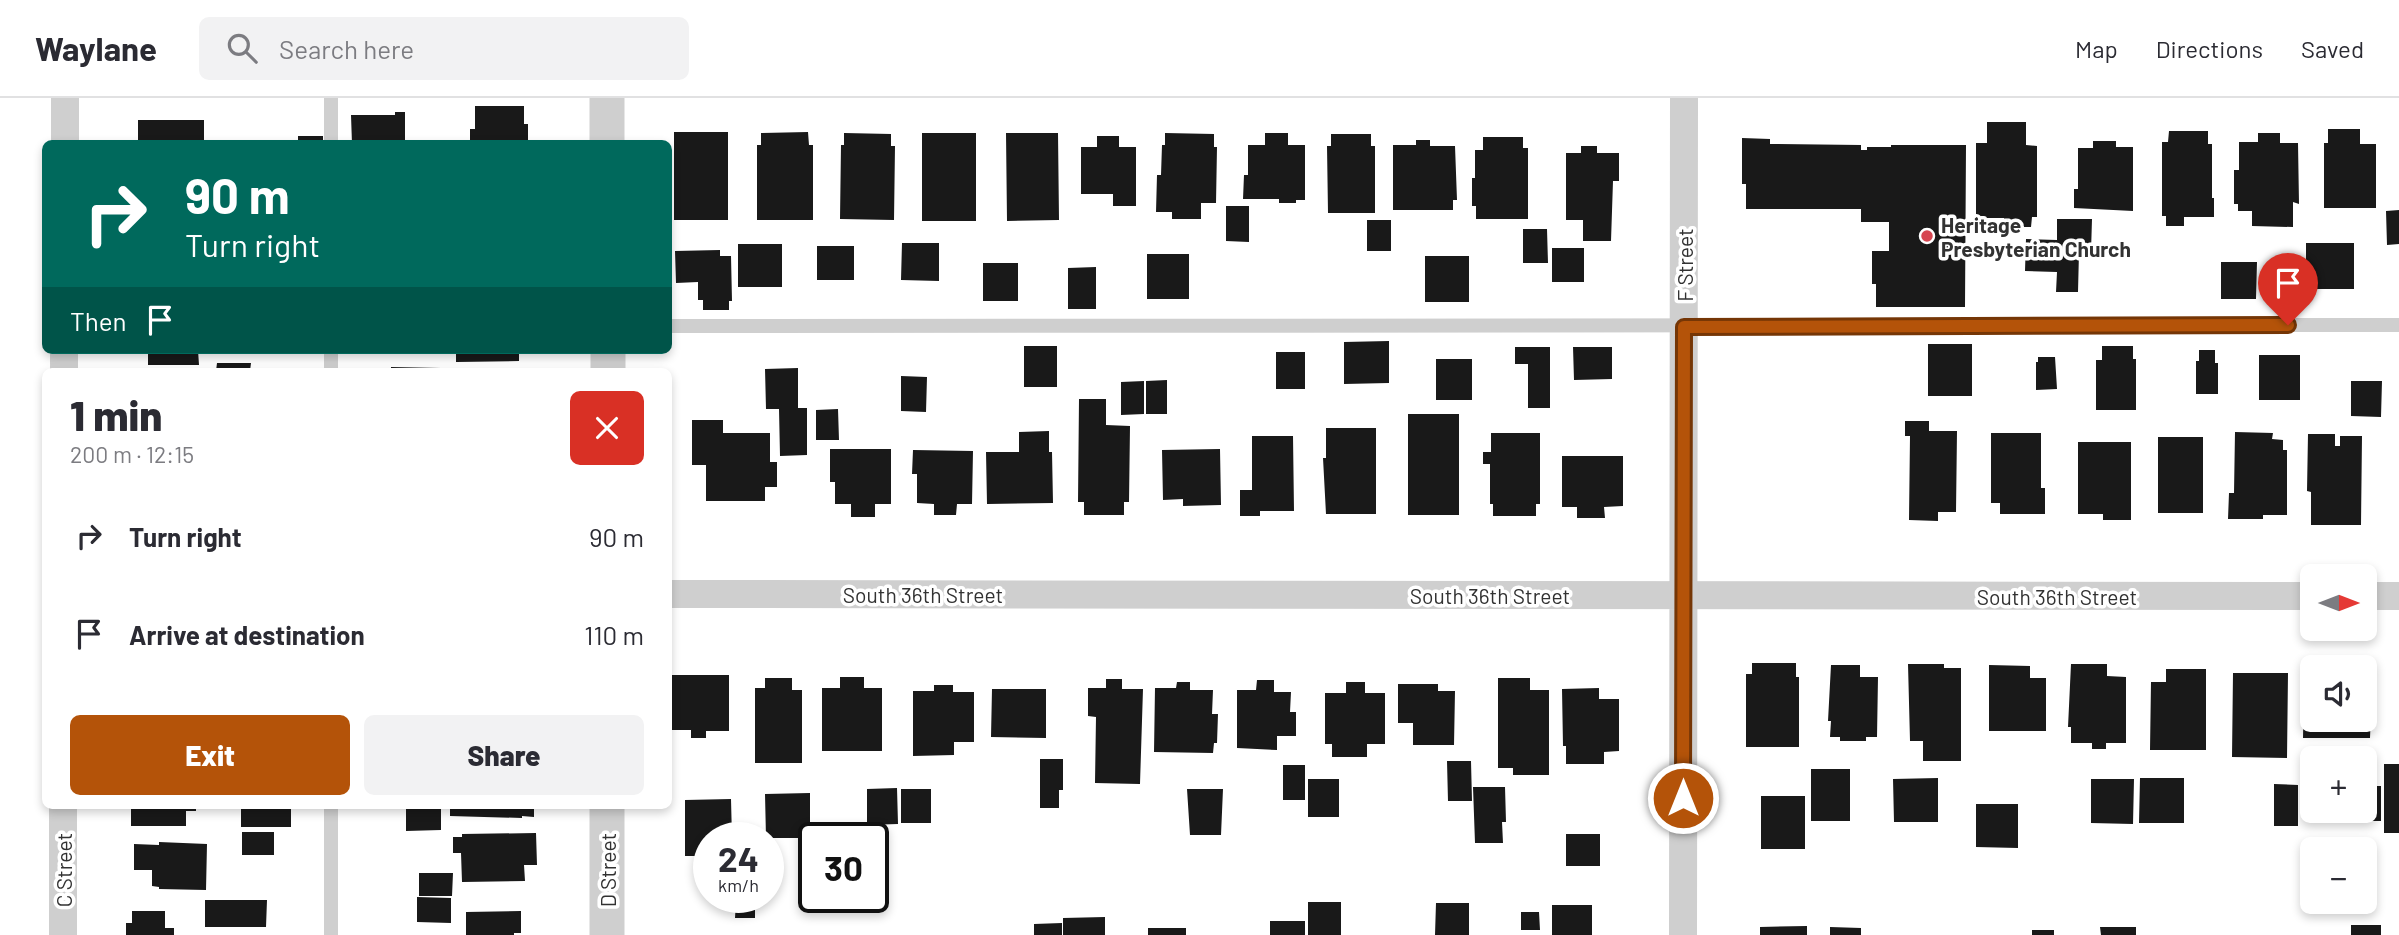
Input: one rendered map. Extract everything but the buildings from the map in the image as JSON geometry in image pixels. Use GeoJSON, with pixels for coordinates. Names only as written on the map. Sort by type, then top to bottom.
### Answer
{"type":"FeatureCollection","features":[{"type":"Feature","properties":{"kind":"street"},"geometry":{"type":"LineString","coordinates":[[65,98],[65,140]]}},
{"type":"Feature","properties":{"kind":"street"},"geometry":{"type":"LineString","coordinates":[[607,98],[607,140]]}},
{"type":"Feature","properties":{"kind":"street","name":"F Street"},"geometry":{"type":"LineString","coordinates":[[1683,935],[1684,98]]}},
{"type":"Feature","properties":{"kind":"street","name":"South 36th Street"},"geometry":{"type":"LineString","coordinates":[[672,594],[2300,596]]}},
{"type":"Feature","properties":{"kind":"street"},"geometry":{"type":"LineString","coordinates":[[2377,596],[2399,596]]}},
{"type":"Feature","properties":{"kind":"street","name":"C Street"},"geometry":{"type":"LineString","coordinates":[[63,809],[63,935]]}},
{"type":"Feature","properties":{"kind":"street","name":"D Street"},"geometry":{"type":"LineString","coordinates":[[607,809],[607,935]]}},
{"type":"Feature","properties":{"kind":"lane"},"geometry":{"type":"LineString","coordinates":[[331,98],[331,140]]}},
{"type":"Feature","properties":{"kind":"lane"},"geometry":{"type":"LineString","coordinates":[[672,326],[2399,325]]}},
{"type":"Feature","properties":{"kind":"lane"},"geometry":{"type":"LineString","coordinates":[[331,809],[331,935]]}},
{"type":"Feature","properties":{"kind":"place","name":"Heritage Presbyterian Church"},"geometry":{"type":"Point","coordinates":[1927,236]}},
{"type":"Feature","properties":{"kind":"route"},"geometry":{"type":"LineString","coordinates":[[1683,798],[1684,327],[2288,325]]}}]}
